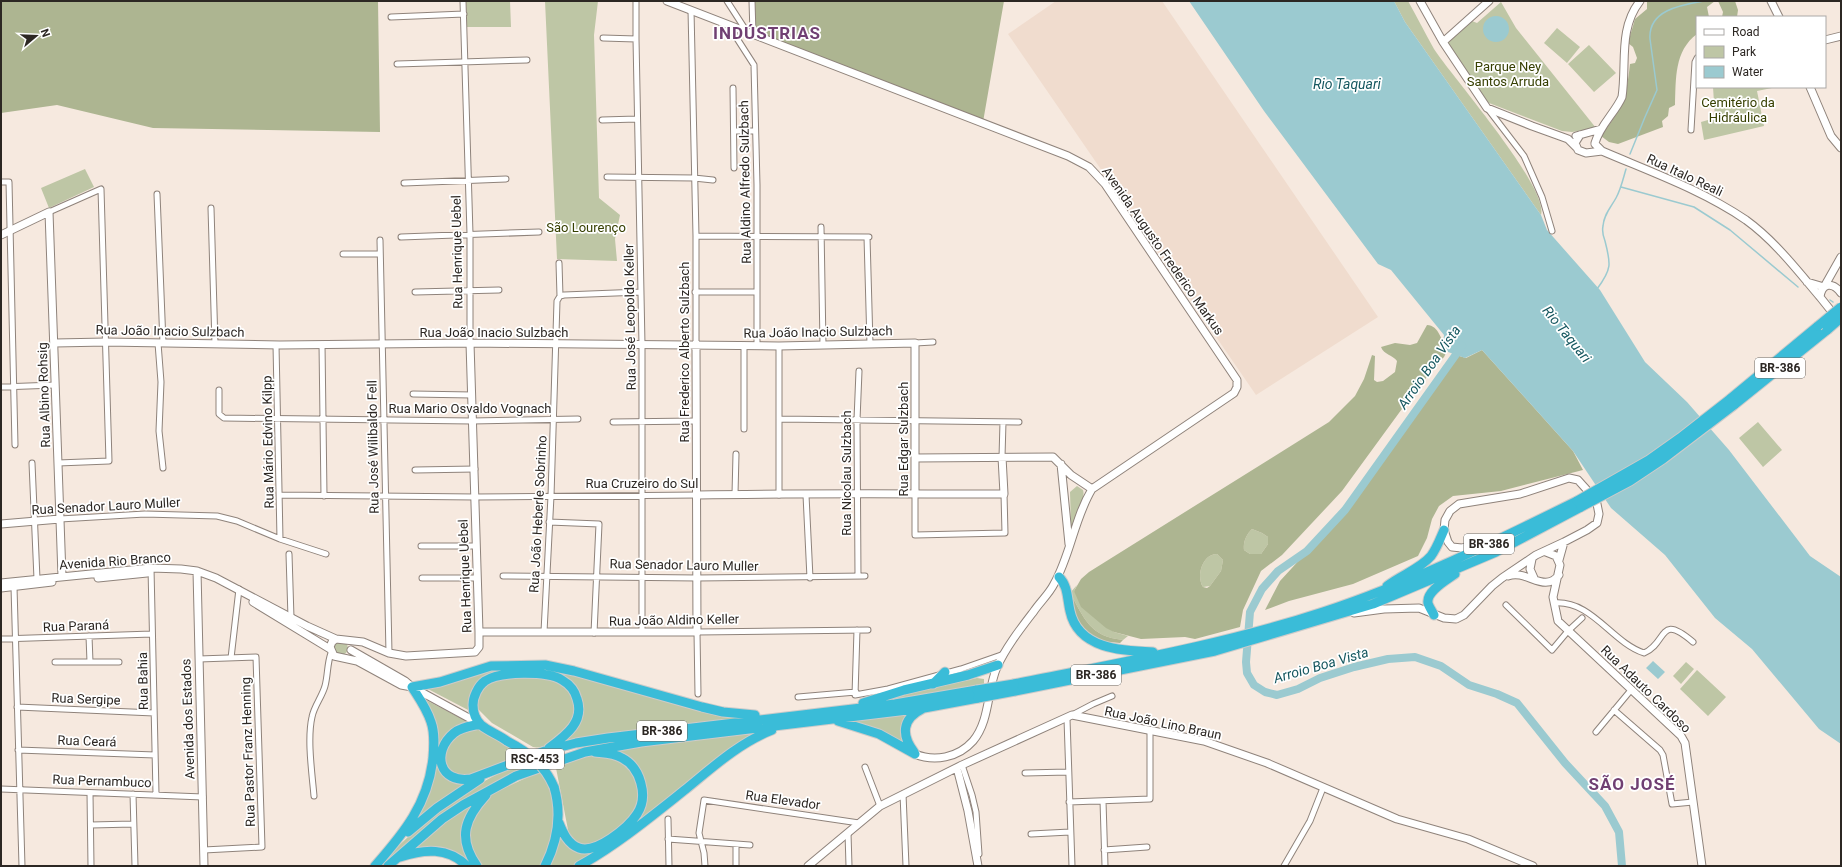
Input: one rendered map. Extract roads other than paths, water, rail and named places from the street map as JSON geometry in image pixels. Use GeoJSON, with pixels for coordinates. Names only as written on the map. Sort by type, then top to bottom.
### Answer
{"type":"FeatureCollection","features":[{"type":"Feature","properties":{"kind":"highway","name":"BR-386"},"geometry":{"type":"LineString","coordinates":[[1732,402],[1841,307]]}},
{"type":"Feature","properties":{"kind":"highway","name":"BR-386"},"geometry":{"type":"LineString","coordinates":[[375,866],[394,844],[437,808],[488,774],[545,751],[576,743],[608,738],[782,721],[833,719],[924,708],[978,694],[1214,647],[1294,625],[1341,615],[1373,604],[1496,552],[1579,504],[1649,460],[1732,402],[1841,318]]}},
{"type":"Feature","properties":{"kind":"highway","name":"BR-386"},"geometry":{"type":"LineString","coordinates":[[1294,625],[1378,593],[1579,504]]}},
{"type":"Feature","properties":{"kind":"highway"},"geometry":{"type":"LineString","coordinates":[[1378,593],[1397,577],[1417,568],[1431,556],[1444,530]]}},
{"type":"Feature","properties":{"kind":"highway"},"geometry":{"type":"LineString","coordinates":[[1434,615],[1428,605],[1428,598],[1432,592],[1465,566]]}},
{"type":"Feature","properties":{"kind":"highway"},"geometry":{"type":"LineString","coordinates":[[1060,574],[1066,589],[1071,616],[1081,631],[1090,639],[1099,645],[1124,651],[1168,652]]}},
{"type":"Feature","properties":{"kind":"highway","name":"BR-386"},"geometry":{"type":"LineString","coordinates":[[1015,687],[1168,652],[1214,647]]}},
{"type":"Feature","properties":{"kind":"highway"},"geometry":{"type":"LineString","coordinates":[[394,844],[419,808],[432,769],[434,738],[432,724],[427,712],[412,687],[440,682],[491,666],[545,665],[574,671],[681,702],[723,712],[782,721]]}},
{"type":"Feature","properties":{"kind":"highway"},"geometry":{"type":"LineString","coordinates":[[842,709],[904,690],[968,675],[998,665]]}},
{"type":"Feature","properties":{"kind":"highway"},"geometry":{"type":"LineString","coordinates":[[933,684],[945,672]]}},
{"type":"Feature","properties":{"kind":"highway"},"geometry":{"type":"LineString","coordinates":[[488,774],[471,779],[454,779],[445,771],[440,762],[441,749],[454,733],[466,727],[480,724],[474,714],[473,702],[478,688],[484,682],[501,675],[515,674],[552,676],[561,679],[573,690],[578,700],[577,719],[566,735],[545,751]]}},
{"type":"Feature","properties":{"kind":"highway","name":"BR-386"},"geometry":{"type":"LineString","coordinates":[[388,866],[442,819],[462,805],[516,776],[585,752],[782,721],[842,709],[978,694]]}},
{"type":"Feature","properties":{"kind":"highway"},"geometry":{"type":"LineString","coordinates":[[915,754],[906,740],[906,727],[909,718],[924,708]]}},
{"type":"Feature","properties":{"kind":"highway"},"geometry":{"type":"LineString","coordinates":[[833,719],[879,734],[915,754]]}},
{"type":"Feature","properties":{"kind":"highway"},"geometry":{"type":"LineString","coordinates":[[579,866],[615,843],[668,804],[722,759],[746,742],[782,721]]}},
{"type":"Feature","properties":{"kind":"highway","name":"RSC-453"},"geometry":{"type":"LineString","coordinates":[[480,724],[535,759],[546,771],[554,787],[558,803],[559,823],[554,846],[545,866]]}},
{"type":"Feature","properties":{"kind":"highway"},"geometry":{"type":"LineString","coordinates":[[559,823],[564,835],[574,846],[586,850],[594,849],[633,819],[640,807],[642,796],[641,782],[631,765],[622,758],[614,755],[585,752]]}},
{"type":"Feature","properties":{"kind":"highway"},"geometry":{"type":"LineString","coordinates":[[477,866],[468,852],[465,831],[471,812],[495,788]]}},
{"type":"Feature","properties":{"kind":"highway"},"geometry":{"type":"LineString","coordinates":[[395,859],[410,854],[431,850],[458,859],[467,866]]}},
{"type":"Feature","properties":{"kind":"street","name":"Rua Henrique Uebel"},"geometry":{"type":"LineString","coordinates":[[389,653],[406,656],[472,653],[478,650],[479,647],[475,470],[470,343],[470,234],[463,1]]}},
{"type":"Feature","properties":{"kind":"street","name":"Rua José Leopoldo Keller"},"geometry":{"type":"LineString","coordinates":[[636,1],[643,421],[641,578],[642,632]]}},
{"type":"Feature","properties":{"kind":"street","name":"Avenida Augusto Frederico Markus"},"geometry":{"type":"LineString","coordinates":[[667,1],[1068,156],[1089,167],[1105,184],[1235,375],[1237,387],[1234,393],[1092,489],[1082,505],[1060,574],[1053,587],[1034,610],[998,665],[991,685],[983,723],[978,735],[973,741],[958,752],[935,759],[915,754]]}},
{"type":"Feature","properties":{"kind":"street"},"geometry":{"type":"LineString","coordinates":[[727,1],[750,33]]}},
{"type":"Feature","properties":{"kind":"street"},"geometry":{"type":"LineString","coordinates":[[750,33],[752,1]]}},
{"type":"Feature","properties":{"kind":"street"},"geometry":{"type":"LineString","coordinates":[[1420,1],[1443,42],[1487,108],[1524,156],[1542,197],[1552,231]]}},
{"type":"Feature","properties":{"kind":"street"},"geometry":{"type":"LineString","coordinates":[[1443,42],[1489,1]]}},
{"type":"Feature","properties":{"kind":"street"},"geometry":{"type":"LineString","coordinates":[[1487,108],[1568,139],[1581,152],[1590,152],[1601,129],[1618,106],[1622,96],[1626,32],[1631,15],[1640,1]]}},
{"type":"Feature","properties":{"kind":"street"},"geometry":{"type":"LineString","coordinates":[[1771,1],[1778,16]]}},
{"type":"Feature","properties":{"kind":"street","name":"Rua Frederico Alberto Sulzbach"},"geometry":{"type":"LineString","coordinates":[[691,10],[696,236],[695,292],[698,495],[698,694]]}},
{"type":"Feature","properties":{"kind":"street"},"geometry":{"type":"LineString","coordinates":[[391,17],[464,14]]}},
{"type":"Feature","properties":{"kind":"street","name":"Rua Aldino Alfredo Sulzbach"},"geometry":{"type":"LineString","coordinates":[[729,26],[754,66],[757,345]]}},
{"type":"Feature","properties":{"kind":"street"},"geometry":{"type":"LineString","coordinates":[[1826,40],[1841,36]]}},
{"type":"Feature","properties":{"kind":"street"},"geometry":{"type":"LineString","coordinates":[[603,38],[636,39]]}},
{"type":"Feature","properties":{"kind":"street"},"geometry":{"type":"LineString","coordinates":[[1691,130],[1694,62],[1696,59]]}},
{"type":"Feature","properties":{"kind":"street"},"geometry":{"type":"LineString","coordinates":[[397,64],[527,60]]}},
{"type":"Feature","properties":{"kind":"street"},"geometry":{"type":"LineString","coordinates":[[733,88],[734,168]]}},
{"type":"Feature","properties":{"kind":"street"},"geometry":{"type":"LineString","coordinates":[[1810,88],[1831,136],[1841,148]]}},
{"type":"Feature","properties":{"kind":"street"},"geometry":{"type":"LineString","coordinates":[[602,120],[637,119]]}},
{"type":"Feature","properties":{"kind":"street"},"geometry":{"type":"LineString","coordinates":[[1568,139],[1601,129]]}},
{"type":"Feature","properties":{"kind":"street"},"geometry":{"type":"LineString","coordinates":[[734,131],[755,131]]}},
{"type":"Feature","properties":{"kind":"street"},"geometry":{"type":"LineString","coordinates":[[1582,134],[1591,136],[1595,143]]}},
{"type":"Feature","properties":{"kind":"street"},"geometry":{"type":"LineString","coordinates":[[1576,146],[1576,140],[1582,134]]}},
{"type":"Feature","properties":{"kind":"street","name":"Rua Italo Reali"},"geometry":{"type":"LineString","coordinates":[[1595,143],[1602,151],[1704,195],[1746,221],[1779,249],[1841,323]]}},
{"type":"Feature","properties":{"kind":"street","name":"Rua Italo Reali"},"geometry":{"type":"LineString","coordinates":[[1590,152],[1602,151]]}},
{"type":"Feature","properties":{"kind":"street"},"geometry":{"type":"LineString","coordinates":[[607,177],[638,176],[713,180]]}},
{"type":"Feature","properties":{"kind":"street"},"geometry":{"type":"LineString","coordinates":[[404,183],[506,179]]}},
{"type":"Feature","properties":{"kind":"street"},"geometry":{"type":"LineString","coordinates":[[1,182],[9,182],[14,445]]}},
{"type":"Feature","properties":{"kind":"street"},"geometry":{"type":"LineString","coordinates":[[1,235],[101,189],[109,461],[58,463]]}},
{"type":"Feature","properties":{"kind":"street"},"geometry":{"type":"LineString","coordinates":[[158,194],[161,343],[159,431],[163,468]]}},
{"type":"Feature","properties":{"kind":"street"},"geometry":{"type":"LineString","coordinates":[[211,208],[215,344]]}},
{"type":"Feature","properties":{"kind":"street","name":"Rua Albino Rohsig"},"geometry":{"type":"LineString","coordinates":[[49,212],[55,343],[55,386],[62,576]]}},
{"type":"Feature","properties":{"kind":"street"},"geometry":{"type":"LineString","coordinates":[[821,227],[823,345]]}},
{"type":"Feature","properties":{"kind":"street"},"geometry":{"type":"LineString","coordinates":[[401,237],[539,232]]}},
{"type":"Feature","properties":{"kind":"street"},"geometry":{"type":"LineString","coordinates":[[696,236],[821,238],[868,237],[870,344]]}},
{"type":"Feature","properties":{"kind":"street","name":"Rua José Wilibaldo Fell"},"geometry":{"type":"LineString","coordinates":[[380,240],[379,254],[389,653]]}},
{"type":"Feature","properties":{"kind":"street"},"geometry":{"type":"LineString","coordinates":[[343,254],[379,254]]}},
{"type":"Feature","properties":{"kind":"street"},"geometry":{"type":"LineString","coordinates":[[1820,297],[1821,290],[1841,257]]}},
{"type":"Feature","properties":{"kind":"street","name":"Rua João Heberle Sobrinho"},"geometry":{"type":"LineString","coordinates":[[544,632],[551,496],[559,263]]}},
{"type":"Feature","properties":{"kind":"street"},"geometry":{"type":"LineString","coordinates":[[1835,267],[1834,276],[1841,293]]}},
{"type":"Feature","properties":{"kind":"street"},"geometry":{"type":"LineString","coordinates":[[1807,282],[1824,287],[1831,285],[1839,286]]}},
{"type":"Feature","properties":{"kind":"street"},"geometry":{"type":"LineString","coordinates":[[415,292],[499,290]]}},
{"type":"Feature","properties":{"kind":"street"},"geometry":{"type":"LineString","coordinates":[[558,299],[564,294],[641,292]]}},
{"type":"Feature","properties":{"kind":"street"},"geometry":{"type":"LineString","coordinates":[[695,292],[757,292]]}},
{"type":"Feature","properties":{"kind":"street","name":"Rua João Inacio Sulzbach"},"geometry":{"type":"LineString","coordinates":[[55,343],[470,343],[779,346],[933,342]]}},
{"type":"Feature","properties":{"kind":"street","name":"Rua Edgar Sulzbach"},"geometry":{"type":"LineString","coordinates":[[915,343],[915,535],[1005,533],[1004,494]]}},
{"type":"Feature","properties":{"kind":"street","name":"Rua Mário Edvino Kilpp"},"geometry":{"type":"LineString","coordinates":[[276,344],[279,419],[280,539]]}},
{"type":"Feature","properties":{"kind":"street"},"geometry":{"type":"LineString","coordinates":[[322,344],[324,496]]}},
{"type":"Feature","properties":{"kind":"street"},"geometry":{"type":"LineString","coordinates":[[744,345],[744,429]]}},
{"type":"Feature","properties":{"kind":"street"},"geometry":{"type":"LineString","coordinates":[[779,346],[779,495]]}},
{"type":"Feature","properties":{"kind":"street","name":"Rua Nicolau Sulzbach"},"geometry":{"type":"LineString","coordinates":[[858,576],[857,420],[859,371]]}},
{"type":"Feature","properties":{"kind":"street"},"geometry":{"type":"LineString","coordinates":[[1,386],[55,386]]}},
{"type":"Feature","properties":{"kind":"street","name":"Rua Mario Osvaldo Vognach"},"geometry":{"type":"LineString","coordinates":[[219,390],[219,414],[224,418],[472,421],[578,419]]}},
{"type":"Feature","properties":{"kind":"street"},"geometry":{"type":"LineString","coordinates":[[413,394],[472,395]]}},
{"type":"Feature","properties":{"kind":"street"},"geometry":{"type":"LineString","coordinates":[[779,420],[1019,422]]}},
{"type":"Feature","properties":{"kind":"street"},"geometry":{"type":"LineString","coordinates":[[613,422],[696,421]]}},
{"type":"Feature","properties":{"kind":"street"},"geometry":{"type":"LineString","coordinates":[[1003,422],[1002,457],[1004,494]]}},
{"type":"Feature","properties":{"kind":"street"},"geometry":{"type":"LineString","coordinates":[[735,494],[736,454]]}},
{"type":"Feature","properties":{"kind":"street"},"geometry":{"type":"LineString","coordinates":[[915,458],[1053,457],[1076,479],[1092,489]]}},
{"type":"Feature","properties":{"kind":"street"},"geometry":{"type":"LineString","coordinates":[[32,463],[37,579]]}},
{"type":"Feature","properties":{"kind":"street"},"geometry":{"type":"LineString","coordinates":[[1061,464],[1069,548]]}},
{"type":"Feature","properties":{"kind":"street"},"geometry":{"type":"LineString","coordinates":[[415,470],[475,470]]}},
{"type":"Feature","properties":{"kind":"street"},"geometry":{"type":"LineString","coordinates":[[1341,615],[1404,608],[1419,608],[1444,618],[1456,618],[1464,615],[1492,586],[1502,578],[1536,555],[1546,552],[1588,530],[1597,523],[1599,514],[1597,504],[1578,480],[1569,478],[1520,494],[1459,504],[1450,511],[1445,520],[1444,530],[1448,542],[1452,547],[1462,548],[1499,540]]}},
{"type":"Feature","properties":{"kind":"street"},"geometry":{"type":"LineString","coordinates":[[1064,488],[1076,479]]}},
{"type":"Feature","properties":{"kind":"street","name":"Rua Cruzeiro do Sul"},"geometry":{"type":"LineString","coordinates":[[280,495],[475,497],[735,494],[806,495],[858,493],[1004,494]]}},
{"type":"Feature","properties":{"kind":"street"},"geometry":{"type":"LineString","coordinates":[[806,495],[810,578]]}},
{"type":"Feature","properties":{"kind":"street","name":"Rua Senador Lauro Muller"},"geometry":{"type":"LineString","coordinates":[[1,524],[145,514],[217,516],[237,521],[280,539],[326,554]]}},
{"type":"Feature","properties":{"kind":"street"},"geometry":{"type":"LineString","coordinates":[[549,522],[599,524],[594,633]]}},
{"type":"Feature","properties":{"kind":"street"},"geometry":{"type":"LineString","coordinates":[[1554,600],[1560,566],[1559,560],[1564,542]]}},
{"type":"Feature","properties":{"kind":"street"},"geometry":{"type":"LineString","coordinates":[[421,546],[476,546]]}},
{"type":"Feature","properties":{"kind":"street"},"geometry":{"type":"LineString","coordinates":[[1546,552],[1551,553],[1559,560]]}},
{"type":"Feature","properties":{"kind":"street"},"geometry":{"type":"LineString","coordinates":[[289,554],[291,618]]}},
{"type":"Feature","properties":{"kind":"street"},"geometry":{"type":"LineString","coordinates":[[1532,559],[1530,569],[1534,578]]}},
{"type":"Feature","properties":{"kind":"street","name":"Avenida Rio Branco"},"geometry":{"type":"LineString","coordinates":[[1,588],[151,571]]}},
{"type":"Feature","properties":{"kind":"street","name":"Avenida Rio Branco"},"geometry":{"type":"LineString","coordinates":[[1,583],[62,576],[151,571],[196,573],[238,591],[336,639],[345,639],[365,643]]}},
{"type":"Feature","properties":{"kind":"street","name":"Rua Bahia"},"geometry":{"type":"LineString","coordinates":[[151,571],[156,794]]}},
{"type":"Feature","properties":{"kind":"street","name":"Avenida dos Estados"},"geometry":{"type":"LineString","coordinates":[[196,573],[204,866]]}},
{"type":"Feature","properties":{"kind":"street"},"geometry":{"type":"LineString","coordinates":[[1502,578],[1512,575],[1534,578],[1542,583],[1554,600],[1582,609],[1614,635],[1644,654],[1649,652],[1665,631],[1674,629],[1682,632],[1693,642]]}},
{"type":"Feature","properties":{"kind":"street"},"geometry":{"type":"LineString","coordinates":[[1542,583],[1552,581],[1558,575]]}},
{"type":"Feature","properties":{"kind":"street","name":"Rua Senador Lauro Muller"},"geometry":{"type":"LineString","coordinates":[[503,576],[810,578],[865,576]]}},
{"type":"Feature","properties":{"kind":"street"},"geometry":{"type":"LineString","coordinates":[[422,578],[477,578]]}},
{"type":"Feature","properties":{"kind":"street"},"geometry":{"type":"LineString","coordinates":[[14,587],[22,866]]}},
{"type":"Feature","properties":{"kind":"street"},"geometry":{"type":"LineString","coordinates":[[199,659],[231,658],[238,591]]}},
{"type":"Feature","properties":{"kind":"street","name":"Avenida Rio Branco"},"geometry":{"type":"LineString","coordinates":[[238,591],[331,651],[337,658],[357,661],[401,685],[412,687]]}},
{"type":"Feature","properties":{"kind":"street","name":"Rua Adauto Cardoso"},"geometry":{"type":"LineString","coordinates":[[1554,600],[1558,620],[1683,740],[1686,749],[1701,863]]}},
{"type":"Feature","properties":{"kind":"street"},"geometry":{"type":"LineString","coordinates":[[1506,605],[1552,650],[1568,630],[1582,618]]}},
{"type":"Feature","properties":{"kind":"street"},"geometry":{"type":"LineString","coordinates":[[856,692],[857,630]]}},
{"type":"Feature","properties":{"kind":"street","name":"Rua João Aldino Keller"},"geometry":{"type":"LineString","coordinates":[[479,632],[594,633],[868,630]]}},
{"type":"Feature","properties":{"kind":"street","name":"Rua Paraná"},"geometry":{"type":"LineString","coordinates":[[1,640],[152,634]]}},
{"type":"Feature","properties":{"kind":"street"},"geometry":{"type":"LineString","coordinates":[[328,635],[351,636],[389,653]]}},
{"type":"Feature","properties":{"kind":"street"},"geometry":{"type":"LineString","coordinates":[[89,636],[90,662]]}},
{"type":"Feature","properties":{"kind":"street"},"geometry":{"type":"LineString","coordinates":[[314,796],[311,745],[312,716],[325,686],[328,675],[328,662],[332,642],[336,639]]}},
{"type":"Feature","properties":{"kind":"street"},"geometry":{"type":"LineString","coordinates":[[345,639],[349,642],[351,649],[405,681],[412,687],[480,724]]}},
{"type":"Feature","properties":{"kind":"street"},"geometry":{"type":"LineString","coordinates":[[344,658],[351,649],[365,643]]}},
{"type":"Feature","properties":{"kind":"street"},"geometry":{"type":"LineString","coordinates":[[798,696],[856,692],[855,694],[888,689],[1004,654]]}},
{"type":"Feature","properties":{"kind":"street","name":"Rua Pastor Franz Henning"},"geometry":{"type":"LineString","coordinates":[[204,850],[262,847],[256,657],[231,658]]}},
{"type":"Feature","properties":{"kind":"street"},"geometry":{"type":"LineString","coordinates":[[55,662],[119,662]]}},
{"type":"Feature","properties":{"kind":"street"},"geometry":{"type":"LineString","coordinates":[[1596,732],[1631,690]]}},
{"type":"Feature","properties":{"kind":"street"},"geometry":{"type":"LineString","coordinates":[[808,866],[880,806],[960,766],[1070,717],[1093,704],[1112,696]]}},
{"type":"Feature","properties":{"kind":"street","name":"Rua Sergipe"},"geometry":{"type":"LineString","coordinates":[[17,707],[154,713]]}},
{"type":"Feature","properties":{"kind":"street"},"geometry":{"type":"LineString","coordinates":[[1614,710],[1660,750],[1663,755],[1672,804],[1693,802]]}},
{"type":"Feature","properties":{"kind":"street"},"geometry":{"type":"LineString","coordinates":[[1070,717],[1068,772],[1072,866]]}},
{"type":"Feature","properties":{"kind":"street","name":"Rua João Lino Braun"},"geometry":{"type":"LineString","coordinates":[[1070,717],[1204,741],[1266,763],[1397,819],[1468,839],[1533,866]]}},
{"type":"Feature","properties":{"kind":"street"},"geometry":{"type":"LineString","coordinates":[[1069,802],[1150,799],[1150,731]]}},
{"type":"Feature","properties":{"kind":"street","name":"Rua Ceará"},"geometry":{"type":"LineString","coordinates":[[18,750],[155,755]]}},
{"type":"Feature","properties":{"kind":"street"},"geometry":{"type":"LineString","coordinates":[[865,766],[880,806]]}},
{"type":"Feature","properties":{"kind":"street"},"geometry":{"type":"LineString","coordinates":[[960,766],[978,866]]}},
{"type":"Feature","properties":{"kind":"street"},"geometry":{"type":"LineString","coordinates":[[960,766],[972,794],[976,812],[977,840],[981,866]]}},
{"type":"Feature","properties":{"kind":"street"},"geometry":{"type":"LineString","coordinates":[[1025,773],[1068,772]]}},
{"type":"Feature","properties":{"kind":"street"},"geometry":{"type":"LineString","coordinates":[[1284,866],[1310,821],[1323,788]]}},
{"type":"Feature","properties":{"kind":"street","name":"Rua Pernambuco"},"geometry":{"type":"LineString","coordinates":[[1,789],[203,797]]}},
{"type":"Feature","properties":{"kind":"street"},"geometry":{"type":"LineString","coordinates":[[90,793],[91,866]]}},
{"type":"Feature","properties":{"kind":"street"},"geometry":{"type":"LineString","coordinates":[[132,794],[135,866]]}},
{"type":"Feature","properties":{"kind":"street"},"geometry":{"type":"LineString","coordinates":[[903,794],[906,866]]}},
{"type":"Feature","properties":{"kind":"street","name":"Rua Elevador"},"geometry":{"type":"LineString","coordinates":[[702,841],[699,833],[704,800],[859,823]]}},
{"type":"Feature","properties":{"kind":"street"},"geometry":{"type":"LineString","coordinates":[[1103,801],[1105,866]]}},
{"type":"Feature","properties":{"kind":"street"},"geometry":{"type":"LineString","coordinates":[[668,819],[670,866]]}},
{"type":"Feature","properties":{"kind":"street"},"geometry":{"type":"LineString","coordinates":[[91,825],[133,824]]}},
{"type":"Feature","properties":{"kind":"street"},"geometry":{"type":"LineString","coordinates":[[1031,834],[1070,832]]}},
{"type":"Feature","properties":{"kind":"street"},"geometry":{"type":"LineString","coordinates":[[848,833],[849,866]]}},
{"type":"Feature","properties":{"kind":"street"},"geometry":{"type":"LineString","coordinates":[[668,839],[750,845]]}},
{"type":"Feature","properties":{"kind":"street"},"geometry":{"type":"LineString","coordinates":[[702,841],[705,866]]}},
{"type":"Feature","properties":{"kind":"street"},"geometry":{"type":"LineString","coordinates":[[736,845],[736,866]]}},
{"type":"Feature","properties":{"kind":"street"},"geometry":{"type":"LineString","coordinates":[[1104,850],[1147,847]]}},
{"type":"Feature","properties":{"kind":"street"},"geometry":{"type":"LineString","coordinates":[[1701,863],[1706,866]]}},
{"type":"Feature","properties":{"kind":"water","name":"Rio Taquari"},"geometry":{"type":"Polygon","coordinates":[[[1189,1],[1394,1],[1405,22],[1541,215],[1547,230],[1600,290],[1645,362],[1687,402],[1729,450],[1810,556],[1841,577],[1841,744],[1819,729],[1752,649],[1715,618],[1665,555],[1611,508],[1573,451],[1482,350],[1465,358],[1448,352],[1443,343],[1444,335],[1391,270],[1378,264],[1264,111],[1189,1]]]}},
{"type":"Feature","properties":{"kind":"water"},"geometry":{"type":"Polygon","coordinates":[[[1496,16],[1505,20],[1509,29],[1505,38],[1496,42],[1487,38],[1483,29],[1487,20],[1496,16]]]}},
{"type":"Feature","properties":{"kind":"water"},"geometry":{"type":"Polygon","coordinates":[[[1653,661],[1665,672],[1658,679],[1646,668],[1653,661]]]}},
{"type":"Feature","properties":{"kind":"waterway"},"geometry":{"type":"LineString","coordinates":[[1630,154],[1657,90],[1650,39],[1654,21],[1660,15],[1676,7],[1704,1]]}},
{"type":"Feature","properties":{"kind":"waterway"},"geometry":{"type":"LineString","coordinates":[[1597,289],[1608,271],[1609,266],[1603,234],[1604,222],[1606,214],[1619,191],[1626,169]]}},
{"type":"Feature","properties":{"kind":"waterway"},"geometry":{"type":"LineString","coordinates":[[1621,187],[1694,207],[1730,230],[1798,287]]}},
{"type":"Feature","properties":{"kind":"waterway","name":"Arroio Boa Vista"},"geometry":{"type":"LineString","coordinates":[[1462,346],[1345,510],[1307,551],[1278,571],[1262,589],[1250,612],[1246,662],[1247,673],[1254,685],[1265,692],[1277,695],[1298,689],[1320,678],[1354,667],[1388,659],[1415,657],[1441,666],[1469,685],[1497,694],[1517,703],[1565,763],[1605,806],[1619,832],[1622,866]]}},
{"type":"Feature","properties":{"kind":"district","name":"INDÚSTRIAS"},"geometry":{"type":"Point","coordinates":[767,33]}},
{"type":"Feature","properties":{"kind":"district","name":"SÃO JOSÉ"},"geometry":{"type":"Point","coordinates":[1632,784]}},
{"type":"Feature","properties":{"kind":"park label","name":"Parque Ney Santos Arruda"},"geometry":{"type":"Point","coordinates":[1508,74]}},
{"type":"Feature","properties":{"kind":"park label","name":"Cemitério da Hidráulica"},"geometry":{"type":"Point","coordinates":[1738,110]}},
{"type":"Feature","properties":{"kind":"park label","name":"São Lourenço"},"geometry":{"type":"Point","coordinates":[586,227]}}]}
